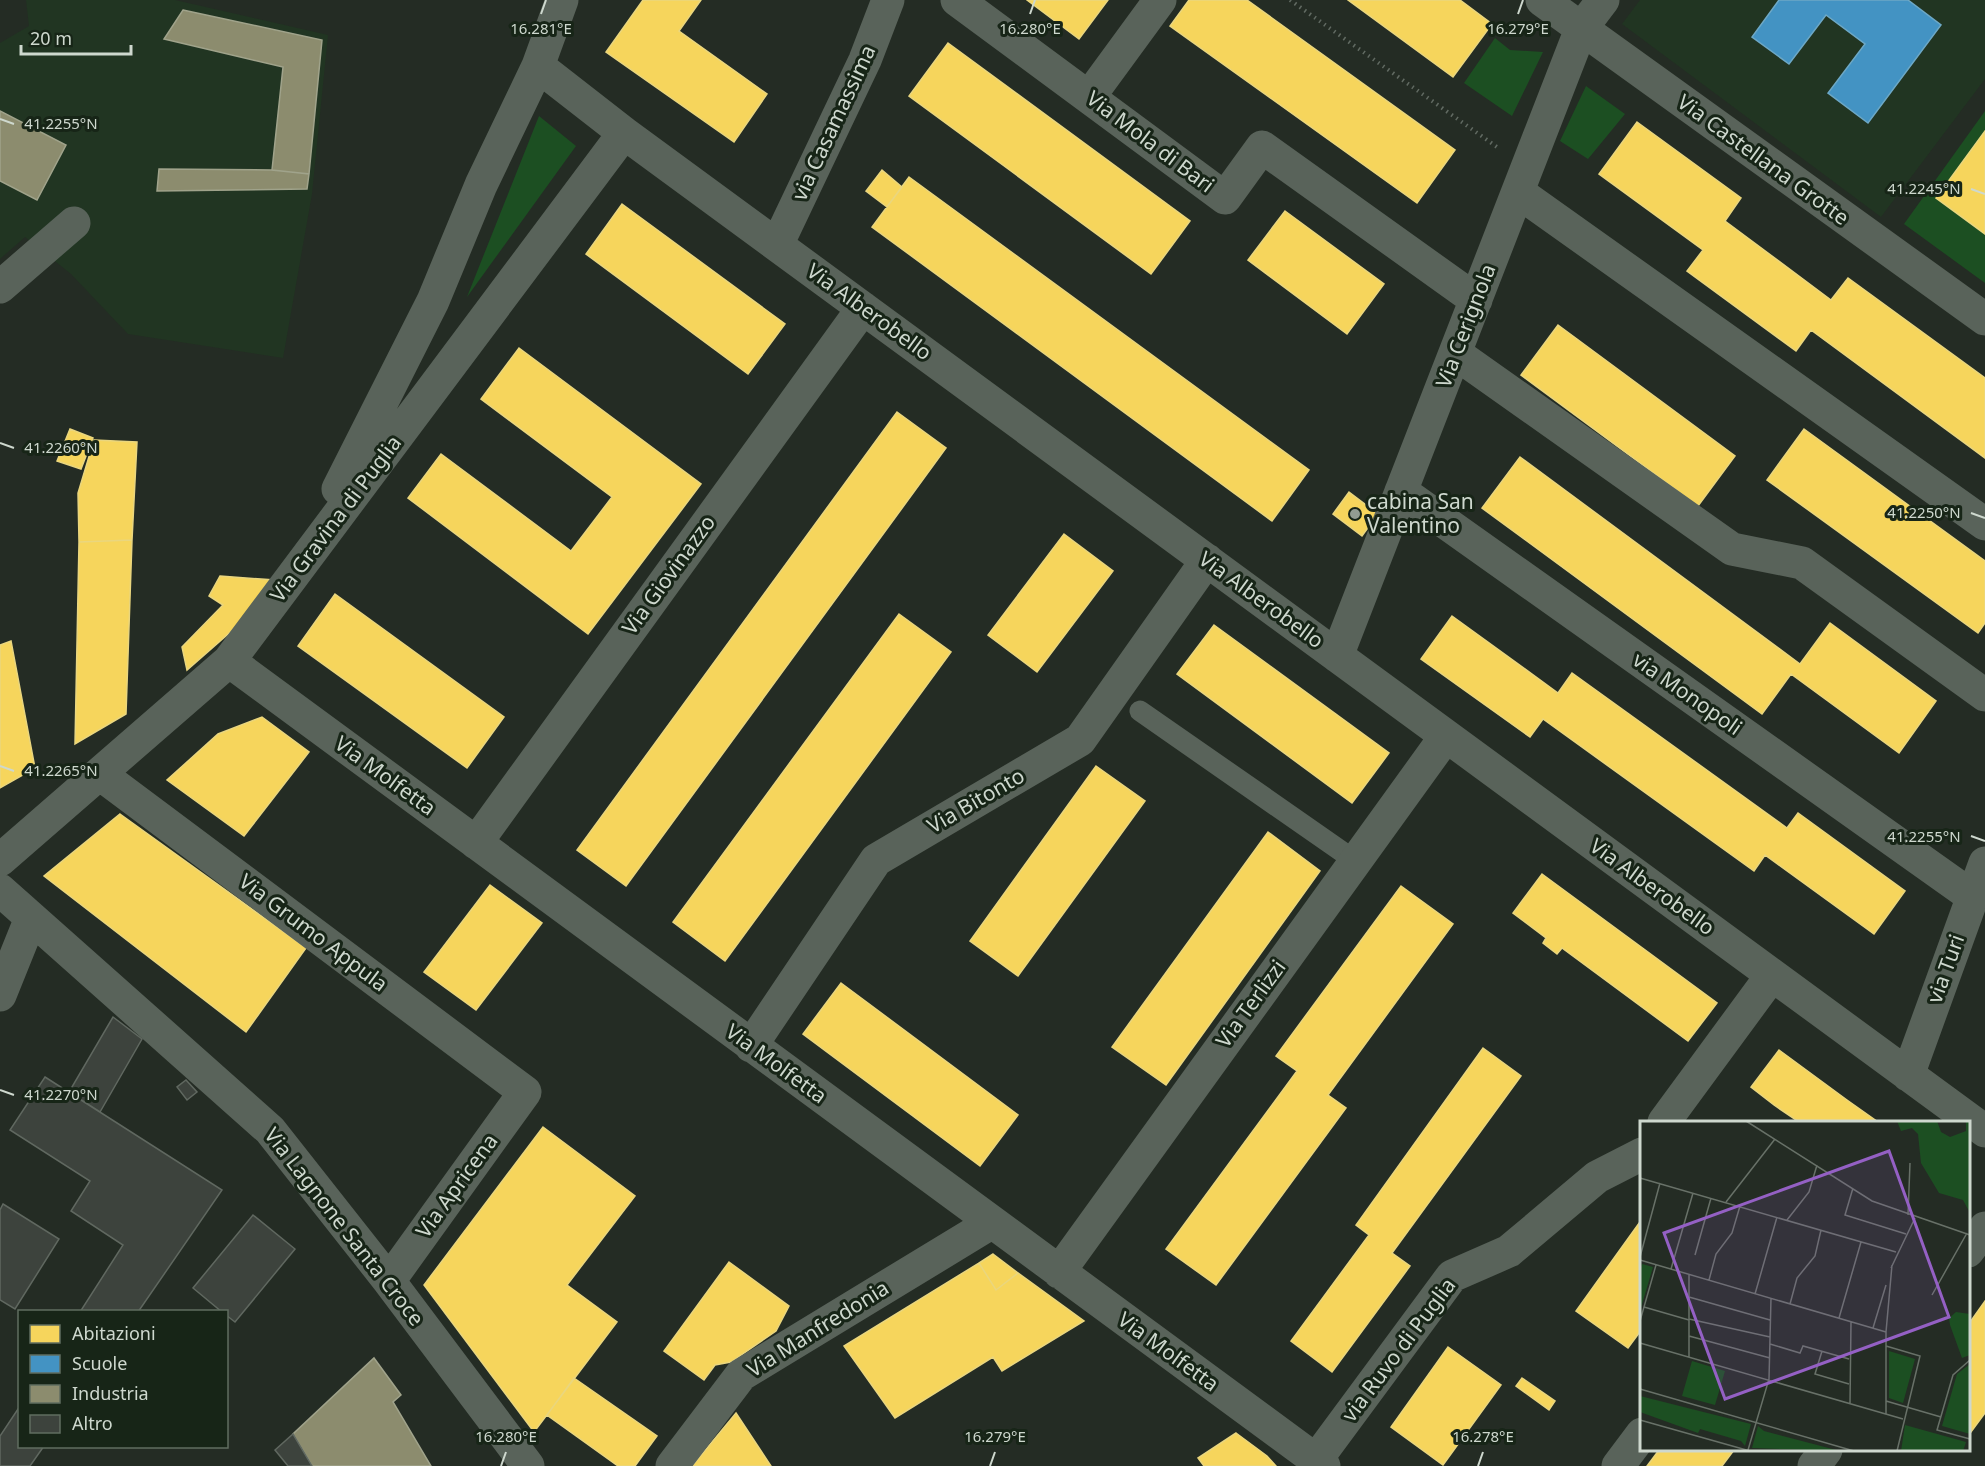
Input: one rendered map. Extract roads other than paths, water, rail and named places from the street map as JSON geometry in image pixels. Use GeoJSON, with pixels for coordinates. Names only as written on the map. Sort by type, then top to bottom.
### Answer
{"type":"FeatureCollection","features":[{"type":"Feature","properties":{"kind":"street"},"geometry":{"type":"LineString","coordinates":[[298,568],[433,301],[481,185],[538,66],[562,0]]}},
{"type":"Feature","properties":{"kind":"street","name":"via Casamassima"},"geometry":{"type":"LineString","coordinates":[[777,245],[865,60],[888,0]]}},
{"type":"Feature","properties":{"kind":"street","name":"Via Mola di Bari"},"geometry":{"type":"LineString","coordinates":[[957,0],[1225,198],[1262,147],[1476,300]]}},
{"type":"Feature","properties":{"kind":"street"},"geometry":{"type":"LineString","coordinates":[[1089,97],[1160,0]]}},
{"type":"Feature","properties":{"kind":"street","name":"Via Castellana Grotte"},"geometry":{"type":"LineString","coordinates":[[1542,0],[1985,320]]}},
{"type":"Feature","properties":{"kind":"street","name":"Via Cerignola"},"geometry":{"type":"LineString","coordinates":[[1337,656],[1581,29],[1603,0]]}},
{"type":"Feature","properties":{"kind":"street","name":"Via Alberobello"},"geometry":{"type":"LineString","coordinates":[[538,66],[624,133],[1985,1131]]}},
{"type":"Feature","properties":{"kind":"street","name":"Via Gravina di Puglia"},"geometry":{"type":"LineString","coordinates":[[0,860],[230,661],[624,133]]}},
{"type":"Feature","properties":{"kind":"street"},"geometry":{"type":"LineString","coordinates":[[1522,181],[1985,524]]}},
{"type":"Feature","properties":{"kind":"street"},"geometry":{"type":"LineString","coordinates":[[0,286],[74,223]]}},
{"type":"Feature","properties":{"kind":"street","name":"Via Giovinazzo"},"geometry":{"type":"LineString","coordinates":[[476,843],[863,308]]}},
{"type":"Feature","properties":{"kind":"street"},"geometry":{"type":"LineString","coordinates":[[1455,353],[1732,549],[1802,563],[1985,694]]}},
{"type":"Feature","properties":{"kind":"street","name":"via Monopoli"},"geometry":{"type":"LineString","coordinates":[[1401,491],[1973,897]]}},
{"type":"Feature","properties":{"kind":"street","name":"Via Bitonto"},"geometry":{"type":"LineString","coordinates":[[751,1046],[876,860],[1080,740],[1207,560]]}},
{"type":"Feature","properties":{"kind":"street","name":"Via Molfetta"},"geometry":{"type":"LineString","coordinates":[[230,661],[1320,1463]]}},
{"type":"Feature","properties":{"kind":"street","name":"Via Terlizzi"},"geometry":{"type":"LineString","coordinates":[[1059,1272],[1354,860],[1446,736]]}},
{"type":"Feature","properties":{"kind":"street","name":"Via Grumo Appula"},"geometry":{"type":"LineString","coordinates":[[100,774],[525,1092]]}},
{"type":"Feature","properties":{"kind":"street","name":"via Turi"},"geometry":{"type":"LineString","coordinates":[[1908,1075],[1985,863]]}},
{"type":"Feature","properties":{"kind":"street","name":"Via Lagnone Santa Croce"},"geometry":{"type":"LineString","coordinates":[[0,891],[270,1130],[389,1281],[528,1466]]}},
{"type":"Feature","properties":{"kind":"street"},"geometry":{"type":"LineString","coordinates":[[0,995],[31,918]]}},
{"type":"Feature","properties":{"kind":"street"},"geometry":{"type":"LineString","coordinates":[[1665,1121],[1772,975]]}},
{"type":"Feature","properties":{"kind":"street","name":"Via Apricena"},"geometry":{"type":"LineString","coordinates":[[389,1281],[525,1092]]}},
{"type":"Feature","properties":{"kind":"street","name":"via Ruvo di Puglia"},"geometry":{"type":"LineString","coordinates":[[1320,1463],[1452,1276],[1509,1251],[1597,1177],[1640,1155]]}},
{"type":"Feature","properties":{"kind":"street","name":"Via Manfredonia"},"geometry":{"type":"LineString","coordinates":[[672,1466],[741,1375],[991,1223]]}},
{"type":"Feature","properties":{"kind":"street"},"geometry":{"type":"LineString","coordinates":[[1970,1248],[1985,1228]]}},
{"type":"Feature","properties":{"kind":"street"},"geometry":{"type":"LineString","coordinates":[[1618,1466],[1640,1435]]}},
{"type":"Feature","properties":{"kind":"street"},"geometry":{"type":"LineString","coordinates":[[1814,1466],[1825,1451]]}},
{"type":"Feature","properties":{"kind":"lane"},"geometry":{"type":"LineString","coordinates":[[1140,711],[1354,860]]}},
{"type":"Feature","properties":{"kind":"place","name":"cabina San Valentino"},"geometry":{"type":"Point","coordinates":[1355,514]}}]}
